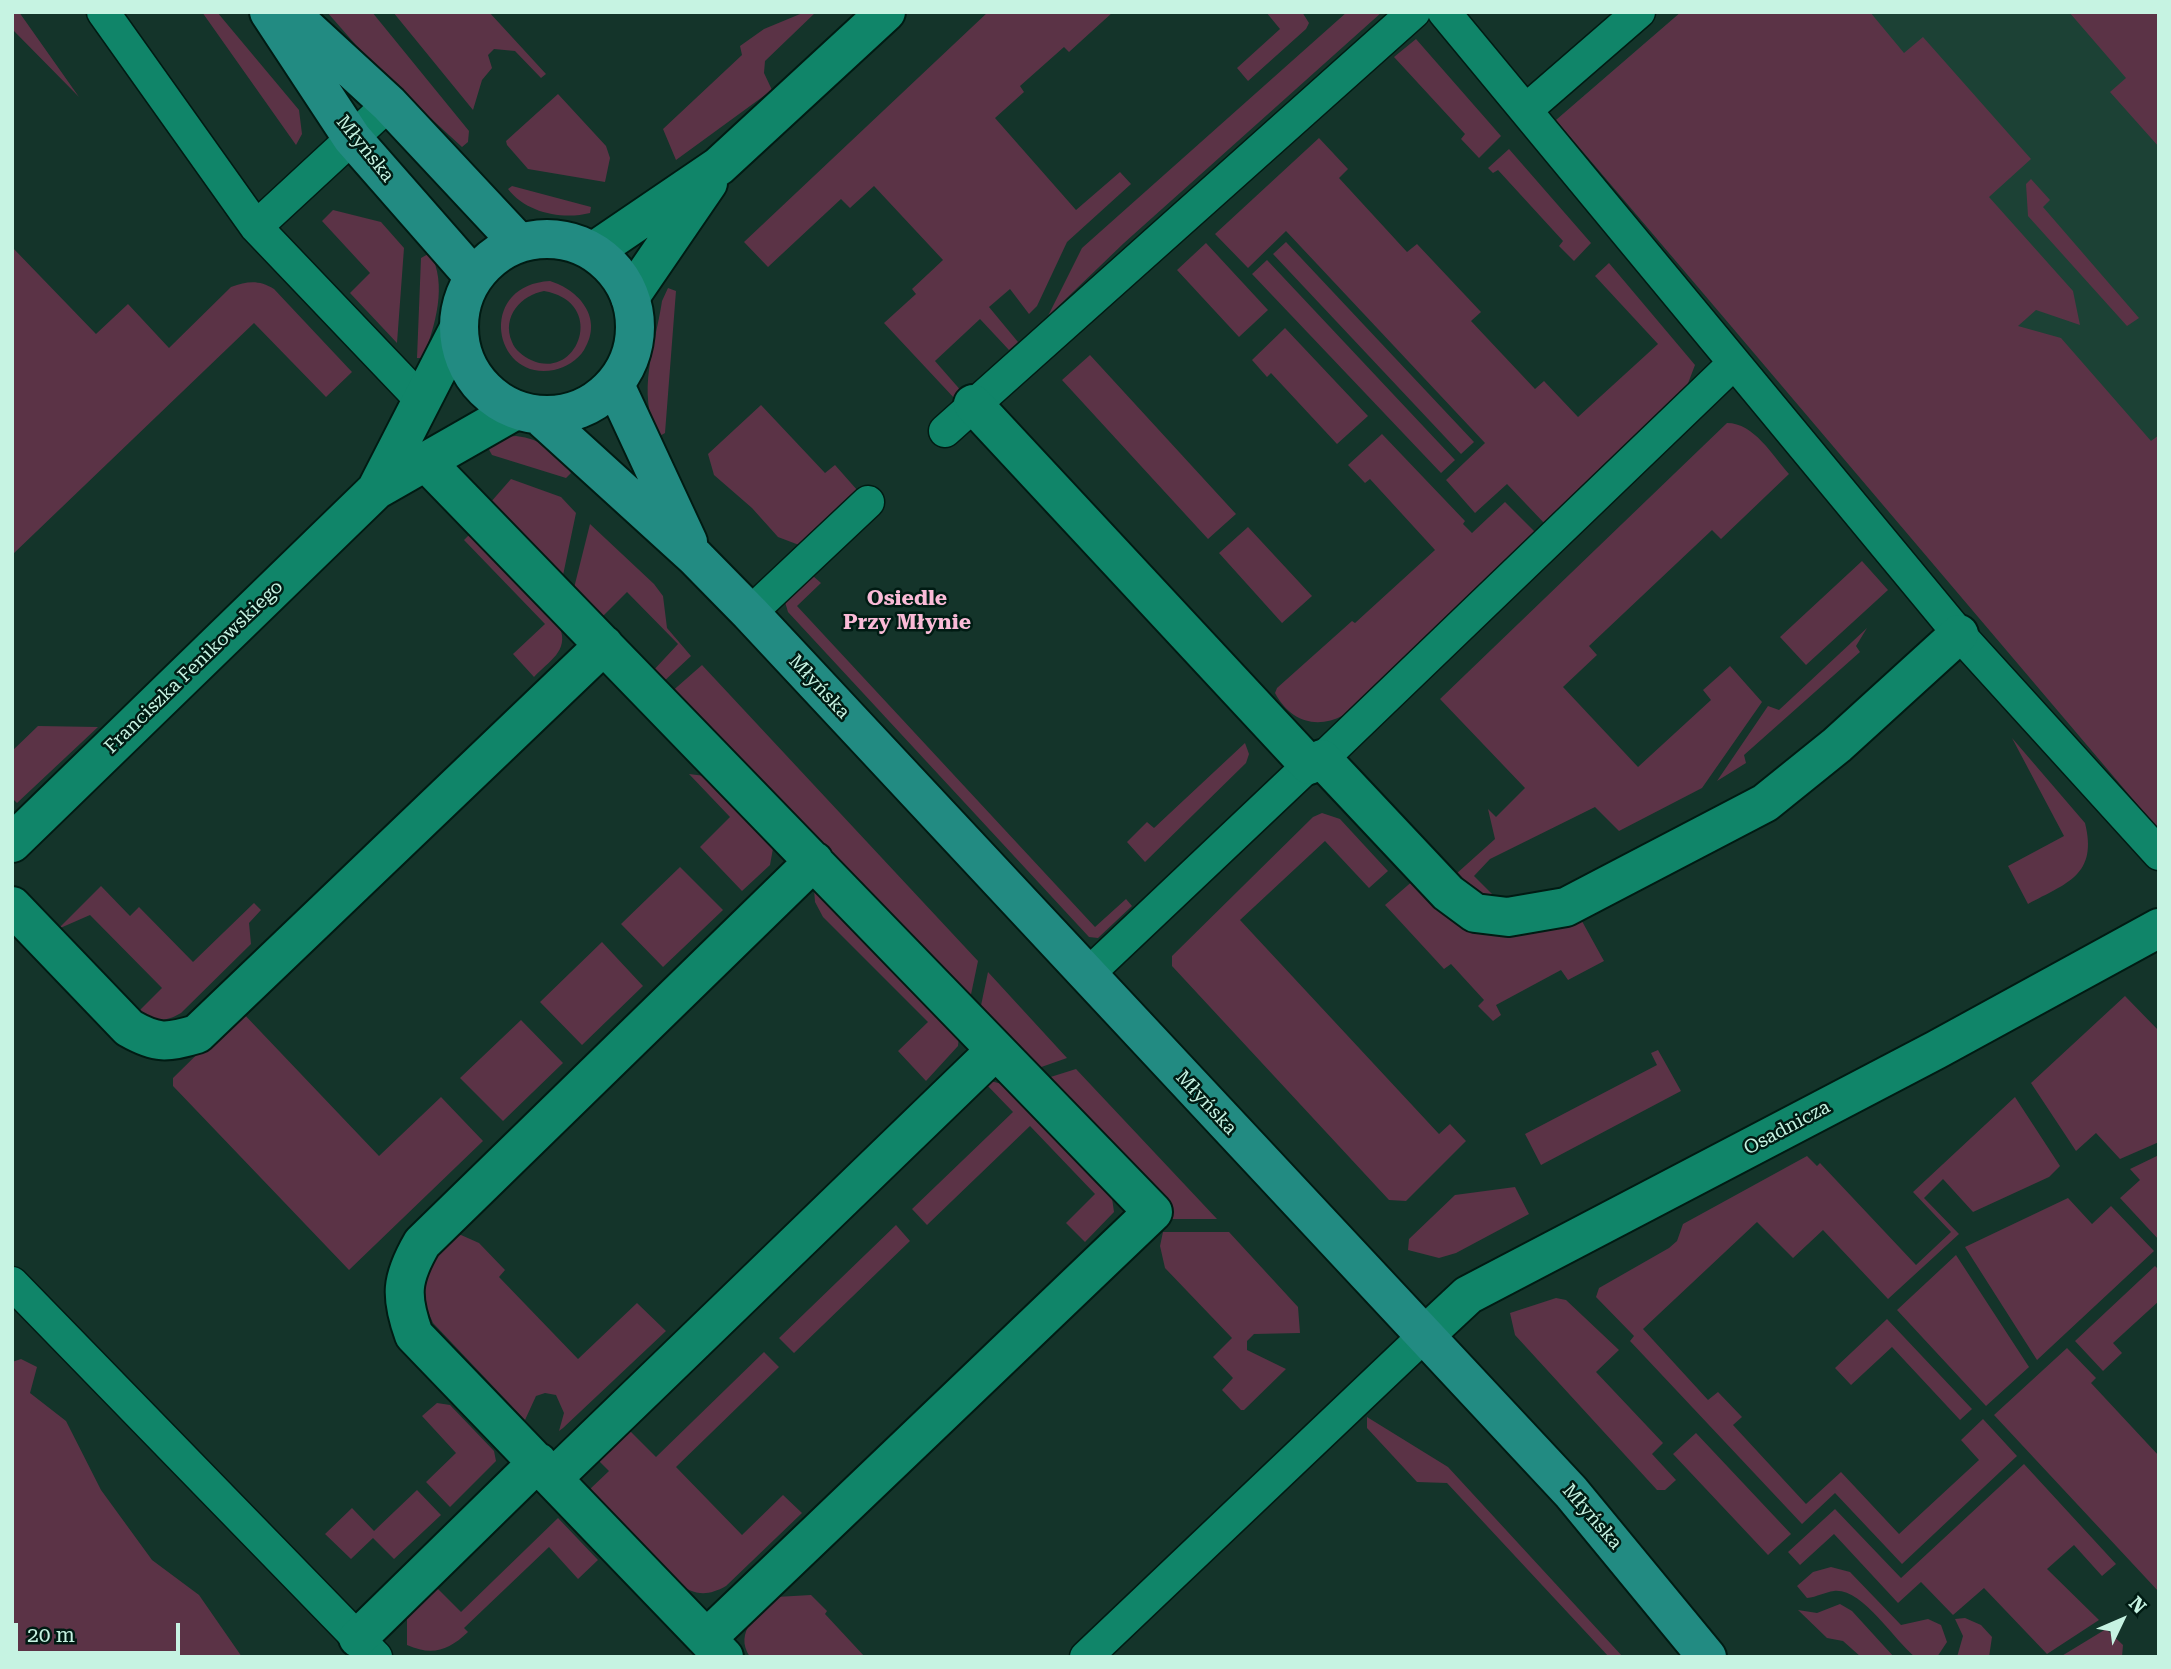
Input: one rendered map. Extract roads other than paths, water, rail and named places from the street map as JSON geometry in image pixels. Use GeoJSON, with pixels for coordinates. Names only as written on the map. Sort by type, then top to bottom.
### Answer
{"type":"FeatureCollection","features":[{"type":"Feature","properties":{"kind":"street","name":"Młyńska"},"geometry":{"type":"LineString","coordinates":[[269,12],[352,138],[473,276]]}},
{"type":"Feature","properties":{"kind":"street"},"geometry":{"type":"LineString","coordinates":[[289,12],[389,104],[518,242]]}},
{"type":"Feature","properties":{"kind":"street"},"geometry":{"type":"LineString","coordinates":[[594,251],[719,166],[886,12]]}},
{"type":"Feature","properties":{"kind":"street"},"geometry":{"type":"LineString","coordinates":[[630,297],[719,166]]}},
{"type":"Feature","properties":{"kind":"street"},"geometry":{"type":"LineString","coordinates":[[557,239],[570,241],[594,251],[616,271],[630,297],[636,320],[634,343],[627,365],[615,385],[592,404],[568,415],[528,413],[477,382],[463,359],[457,332],[460,302],[473,276],[493,256],[518,242],[557,239]]}},
{"type":"Feature","properties":{"kind":"street","name":"Franciszka Fenikowskiego"},"geometry":{"type":"LineString","coordinates":[[376,491],[457,332]]}},
{"type":"Feature","properties":{"kind":"street","name":"Młyńska"},"geometry":{"type":"LineString","coordinates":[[615,385],[695,557]]}},
{"type":"Feature","properties":{"kind":"street"},"geometry":{"type":"LineString","coordinates":[[973,404],[1315,762],[1448,893],[1475,913],[1508,916],[1566,907],[1765,803],[1837,745],[1959,634]]}},
{"type":"Feature","properties":{"kind":"street","name":"Młyńska"},"geometry":{"type":"LineString","coordinates":[[528,413],[695,557],[750,613],[1592,1516],[1707,1657]]}},
{"type":"Feature","properties":{"kind":"street","name":"Franciszka Fenikowskiego"},"geometry":{"type":"LineString","coordinates":[[12,843],[376,491],[426,462],[528,413]]}},
{"type":"Feature","properties":{"kind":"street"},"geometry":{"type":"LineString","coordinates":[[426,462],[814,861],[1153,1212],[715,1648],[414,1335],[403,1306],[406,1271],[422,1243],[814,861]]}},
{"type":"Feature","properties":{"kind":"street"},"geometry":{"type":"LineString","coordinates":[[12,906],[129,1028],[152,1041],[173,1042],[197,1034],[604,645]]}},
{"type":"Feature","properties":{"kind":"street","name":"Osadnicza"},"geometry":{"type":"LineString","coordinates":[[1423,1337],[1468,1295],[1902,1068],[2159,928]]}},
{"type":"Feature","properties":{"kind":"street"},"geometry":{"type":"LineString","coordinates":[[367,1648],[546,1470],[996,1050]]}},
{"type":"Feature","properties":{"kind":"lane"},"geometry":{"type":"LineString","coordinates":[[103,12],[256,227],[422,401]]}},
{"type":"Feature","properties":{"kind":"lane"},"geometry":{"type":"LineString","coordinates":[[944,431],[1413,12]]}},
{"type":"Feature","properties":{"kind":"lane"},"geometry":{"type":"LineString","coordinates":[[1444,12],[1959,634],[2159,854]]}},
{"type":"Feature","properties":{"kind":"lane"},"geometry":{"type":"LineString","coordinates":[[1526,110],[1639,12]]}},
{"type":"Feature","properties":{"kind":"lane"},"geometry":{"type":"LineString","coordinates":[[256,227],[389,104]]}},
{"type":"Feature","properties":{"kind":"lane"},"geometry":{"type":"LineString","coordinates":[[1087,975],[1733,364]]}},
{"type":"Feature","properties":{"kind":"lane"},"geometry":{"type":"LineString","coordinates":[[750,613],[868,502]]}},
{"type":"Feature","properties":{"kind":"lane"},"geometry":{"type":"LineString","coordinates":[[12,1283],[367,1648]]}},
{"type":"Feature","properties":{"kind":"lane"},"geometry":{"type":"LineString","coordinates":[[1086,1657],[1423,1337]]}},
{"type":"Feature","properties":{"kind":"district","name":"Osiedle Przy Młynie"},"geometry":{"type":"Point","coordinates":[907,611]}}]}
